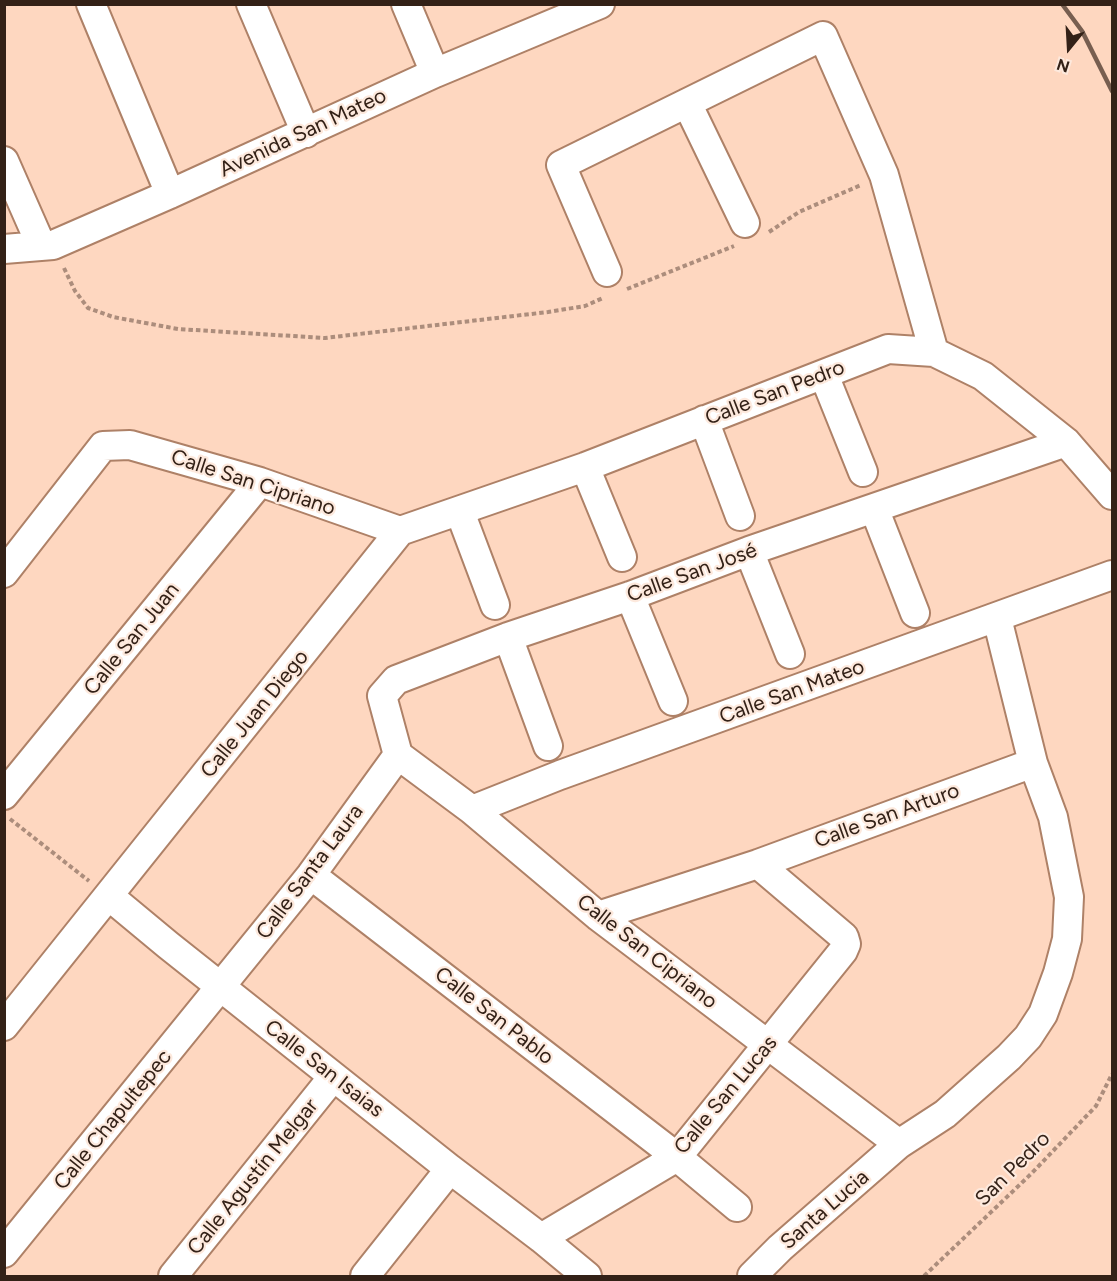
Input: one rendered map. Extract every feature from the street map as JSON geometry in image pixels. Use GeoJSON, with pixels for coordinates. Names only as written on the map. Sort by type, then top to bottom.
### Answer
{"type":"FeatureCollection","features":[{"type":"Feature","properties":{"kind":"street"},"geometry":{"type":"LineString","coordinates":[[91,4],[170,194]]}},
{"type":"Feature","properties":{"kind":"street"},"geometry":{"type":"LineString","coordinates":[[251,4],[306,133]]}},
{"type":"Feature","properties":{"kind":"street"},"geometry":{"type":"LineString","coordinates":[[406,4],[435,73]]}},
{"type":"Feature","properties":{"kind":"street","name":"Avenida San Mateo"},"geometry":{"type":"LineString","coordinates":[[4,249],[47,245],[170,194],[306,133],[564,11],[600,4]]}},
{"type":"Feature","properties":{"kind":"street"},"geometry":{"type":"LineString","coordinates":[[610,287],[561,165],[823,36],[884,176],[934,352]]}},
{"type":"Feature","properties":{"kind":"street"},"geometry":{"type":"LineString","coordinates":[[687,102],[749,234]]}},
{"type":"Feature","properties":{"kind":"street"},"geometry":{"type":"LineString","coordinates":[[4,161],[47,245]]}},
{"type":"Feature","properties":{"kind":"street","name":"Calle San Pedro"},"geometry":{"type":"LineString","coordinates":[[400,531],[585,467],[888,349],[934,352],[983,376],[1066,442],[1113,495]]}},
{"type":"Feature","properties":{"kind":"street"},"geometry":{"type":"LineString","coordinates":[[824,375],[863,472]]}},
{"type":"Feature","properties":{"kind":"street"},"geometry":{"type":"LineString","coordinates":[[704,420],[740,516]]}},
{"type":"Feature","properties":{"kind":"street","name":"Calle San José"},"geometry":{"type":"LineString","coordinates":[[398,755],[382,696],[396,680],[508,637],[1066,442]]}},
{"type":"Feature","properties":{"kind":"street","name":"Calle San Cipriano"},"geometry":{"type":"LineString","coordinates":[[4,573],[103,446],[130,445],[260,482],[400,531]]}},
{"type":"Feature","properties":{"kind":"street"},"geometry":{"type":"LineString","coordinates":[[585,467],[622,557]]}},
{"type":"Feature","properties":{"kind":"street","name":"Calle San Juan"},"geometry":{"type":"LineString","coordinates":[[4,795],[260,482]]}},
{"type":"Feature","properties":{"kind":"street"},"geometry":{"type":"LineString","coordinates":[[874,508],[915,613]]}},
{"type":"Feature","properties":{"kind":"street"},"geometry":{"type":"LineString","coordinates":[[460,512],[495,605]]}},
{"type":"Feature","properties":{"kind":"street","name":"Calle Juan Diego"},"geometry":{"type":"LineString","coordinates":[[4,1026],[400,531]]}},
{"type":"Feature","properties":{"kind":"street"},"geometry":{"type":"LineString","coordinates":[[749,552],[790,654]]}},
{"type":"Feature","properties":{"kind":"street","name":"Calle San Mateo"},"geometry":{"type":"LineString","coordinates":[[472,810],[1113,575]]}},
{"type":"Feature","properties":{"kind":"street"},"geometry":{"type":"LineString","coordinates":[[630,596],[674,701]]}},
{"type":"Feature","properties":{"kind":"street"},"geometry":{"type":"LineString","coordinates":[[899,1144],[945,1114],[1028,1037],[1043,1014],[1067,939],[1069,897],[1053,817],[1034,764],[996,618]]}},
{"type":"Feature","properties":{"kind":"street"},"geometry":{"type":"LineString","coordinates":[[508,637],[548,746]]}},
{"type":"Feature","properties":{"kind":"street","name":"Calle San Cipriano"},"geometry":{"type":"LineString","coordinates":[[398,755],[472,810],[598,916],[899,1144]]}},
{"type":"Feature","properties":{"kind":"street","name":"Calle Santa Laura"},"geometry":{"type":"LineString","coordinates":[[221,987],[311,875],[398,755]]}},
{"type":"Feature","properties":{"kind":"street","name":"Calle San Arturo"},"geometry":{"type":"LineString","coordinates":[[598,916],[758,864],[1034,764]]}},
{"type":"Feature","properties":{"kind":"street","name":"Calle San Lucas"},"geometry":{"type":"LineString","coordinates":[[541,1238],[677,1157],[843,951],[846,944],[844,937],[758,864]]}},
{"type":"Feature","properties":{"kind":"street","name":"Calle San Pablo"},"geometry":{"type":"LineString","coordinates":[[311,875],[677,1157],[737,1207]]}},
{"type":"Feature","properties":{"kind":"street","name":"Calle San Isaias"},"geometry":{"type":"LineString","coordinates":[[109,896],[333,1077],[541,1238],[569,1271]]}},
{"type":"Feature","properties":{"kind":"street","name":"Calle Chapultepec"},"geometry":{"type":"LineString","coordinates":[[4,1253],[221,987]]}},
{"type":"Feature","properties":{"kind":"street","name":"Calle Agustín Melgar"},"geometry":{"type":"LineString","coordinates":[[173,1276],[333,1077]]}},
{"type":"Feature","properties":{"kind":"street","name":"Santa Lucia"},"geometry":{"type":"LineString","coordinates":[[752,1276],[780,1248],[899,1144]]}},
{"type":"Feature","properties":{"kind":"street"},"geometry":{"type":"LineString","coordinates":[[365,1276],[450,1169]]}},
{"type":"Feature","properties":{"kind":"path"},"geometry":{"type":"LineString","coordinates":[[47,245],[88,308],[113,317],[178,329],[325,338],[585,306],[610,287],[749,234],[773,230],[799,212],[884,176]]}},
{"type":"Feature","properties":{"kind":"path"},"geometry":{"type":"LineString","coordinates":[[4,815],[109,896]]}},
{"type":"Feature","properties":{"kind":"path","name":"San Pedro"},"geometry":{"type":"LineString","coordinates":[[924,1276],[1031,1174],[1096,1106],[1113,1074]]}},
{"type":"Feature","properties":{"kind":"railway"},"geometry":{"type":"LineString","coordinates":[[1062,4],[1082,31],[1112,91]]}}]}
